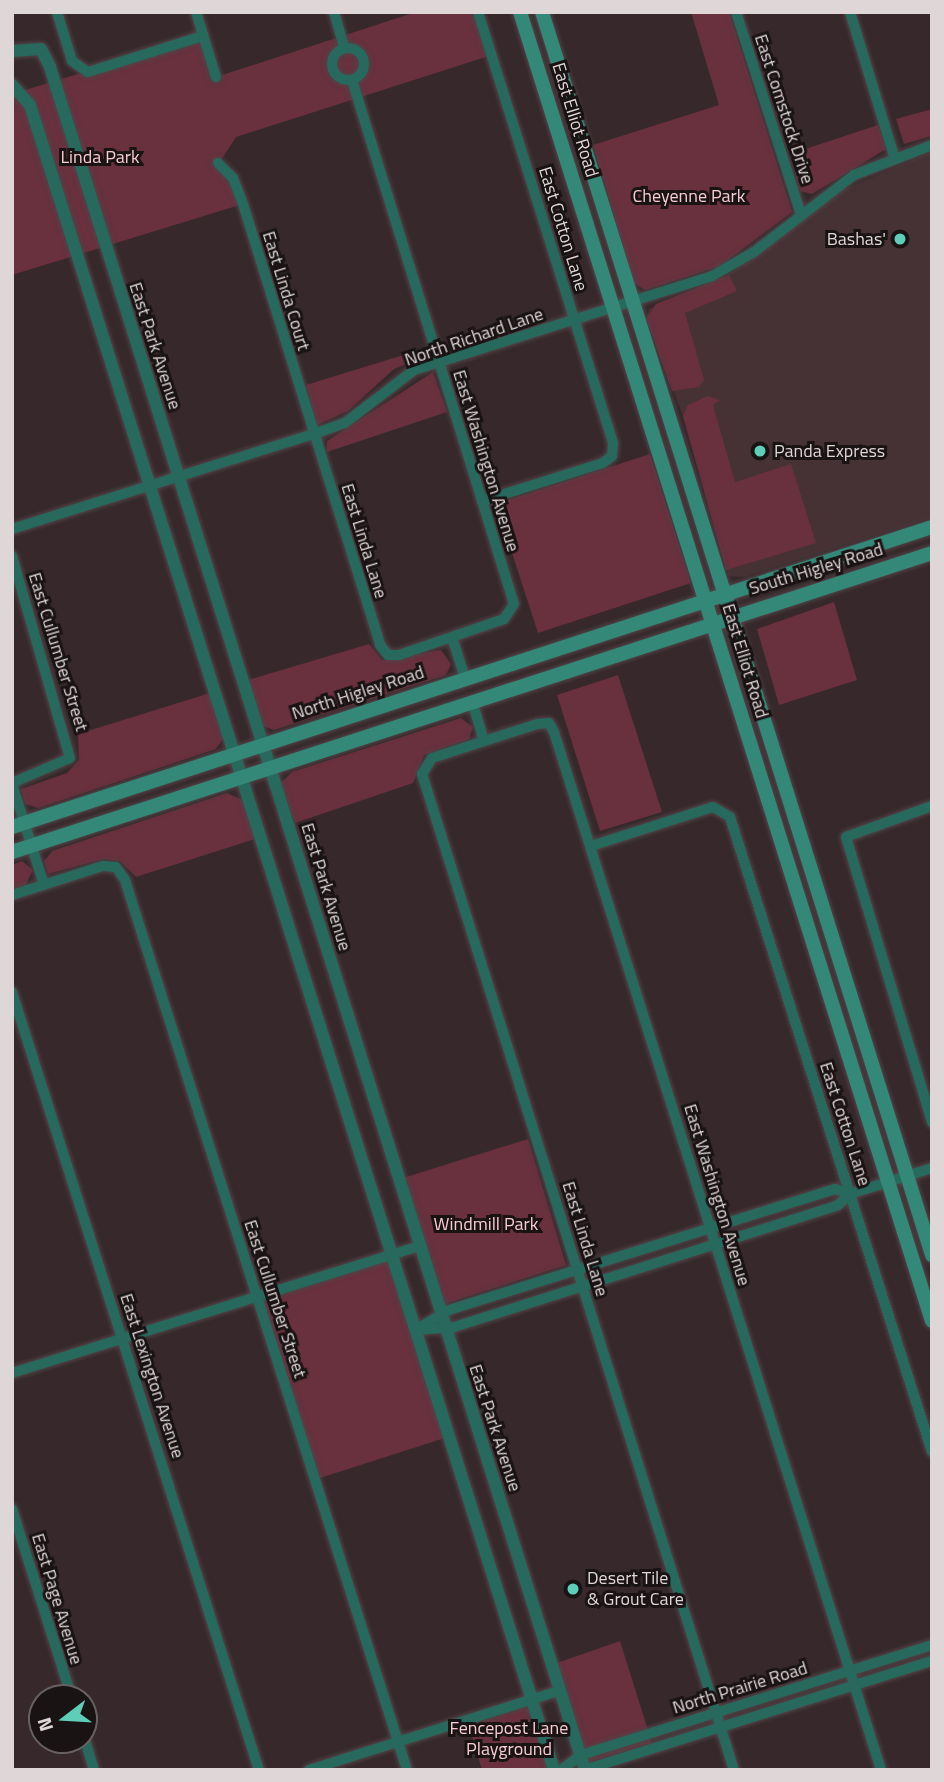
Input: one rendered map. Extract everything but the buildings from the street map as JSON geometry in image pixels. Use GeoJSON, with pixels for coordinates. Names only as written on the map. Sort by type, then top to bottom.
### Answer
{"type":"FeatureCollection","features":[{"type":"Feature","properties":{"kind":"main road","name":"East Elliot Road"},"geometry":{"type":"LineString","coordinates":[[520,12],[613,308],[715,596],[731,616],[898,1179],[932,1321]]}},
{"type":"Feature","properties":{"kind":"main road","name":"East Elliot Road"},"geometry":{"type":"LineString","coordinates":[[542,12],[632,302],[715,596],[713,622],[898,1179],[932,1255]]}},
{"type":"Feature","properties":{"kind":"main road","name":"South Higley Road"},"geometry":{"type":"LineString","coordinates":[[715,596],[932,527]]}},
{"type":"Feature","properties":{"kind":"main road","name":"South Higley Road"},"geometry":{"type":"LineString","coordinates":[[713,622],[932,553]]}},
{"type":"Feature","properties":{"kind":"main road","name":"North Higley Road"},"geometry":{"type":"LineString","coordinates":[[18,825],[715,596]]}},
{"type":"Feature","properties":{"kind":"main road"},"geometry":{"type":"LineString","coordinates":[[12,852],[713,622]]}},
{"type":"Feature","properties":{"kind":"street"},"geometry":{"type":"LineString","coordinates":[[57,12],[78,69],[88,72],[203,36]]}},
{"type":"Feature","properties":{"kind":"street"},"geometry":{"type":"LineString","coordinates":[[196,12],[216,77]]}},
{"type":"Feature","properties":{"kind":"street","name":"East Washington Avenue"},"geometry":{"type":"LineString","coordinates":[[334,12],[344,48],[364,61],[352,79]]}},
{"type":"Feature","properties":{"kind":"street","name":"East Cotton Lane"},"geometry":{"type":"LineString","coordinates":[[478,12],[575,319],[612,456],[482,501]]}},
{"type":"Feature","properties":{"kind":"street","name":"East Comstock Drive"},"geometry":{"type":"LineString","coordinates":[[736,12],[801,215]]}},
{"type":"Feature","properties":{"kind":"street"},"geometry":{"type":"LineString","coordinates":[[850,12],[894,156]]}},
{"type":"Feature","properties":{"kind":"street","name":"East Park Avenue"},"geometry":{"type":"LineString","coordinates":[[12,51],[34,47],[48,61],[584,1766]]}},
{"type":"Feature","properties":{"kind":"street","name":"East Washington Avenue"},"geometry":{"type":"LineString","coordinates":[[344,48],[333,57],[333,70],[352,79],[482,501],[513,612],[452,637]]}},
{"type":"Feature","properties":{"kind":"street"},"geometry":{"type":"LineString","coordinates":[[12,85],[30,105],[554,1770]]}},
{"type":"Feature","properties":{"kind":"street","name":"North Richard Lane"},"geometry":{"type":"LineString","coordinates":[[12,529],[314,434],[345,422],[394,382],[439,362],[712,276],[801,215],[835,187],[894,156],[932,145]]}},
{"type":"Feature","properties":{"kind":"street","name":"East Linda Court"},"geometry":{"type":"LineString","coordinates":[[219,163],[233,178],[243,204],[314,434]]}},
{"type":"Feature","properties":{"kind":"street","name":"East Linda Lane"},"geometry":{"type":"LineString","coordinates":[[314,434],[388,655],[452,637]]}},
{"type":"Feature","properties":{"kind":"street","name":"East Cullumber Street"},"geometry":{"type":"LineString","coordinates":[[12,556],[70,758],[12,783]]}},
{"type":"Feature","properties":{"kind":"street"},"geometry":{"type":"LineString","coordinates":[[452,637],[465,678]]}},
{"type":"Feature","properties":{"kind":"street"},"geometry":{"type":"LineString","coordinates":[[472,701],[484,741]]}},
{"type":"Feature","properties":{"kind":"street","name":"East Washington Avenue"},"geometry":{"type":"LineString","coordinates":[[484,741],[549,723],[591,846],[881,1770]]}},
{"type":"Feature","properties":{"kind":"street","name":"East Linda Lane"},"geometry":{"type":"LineString","coordinates":[[484,741],[422,765],[719,1720]]}},
{"type":"Feature","properties":{"kind":"street"},"geometry":{"type":"LineString","coordinates":[[12,783],[18,825],[32,846],[44,885],[12,895]]}},
{"type":"Feature","properties":{"kind":"street"},"geometry":{"type":"LineString","coordinates":[[932,806],[846,837],[932,1122]]}},
{"type":"Feature","properties":{"kind":"street","name":"East Cotton Lane"},"geometry":{"type":"LineString","coordinates":[[591,846],[722,808],[932,1452]]}},
{"type":"Feature","properties":{"kind":"street","name":"East Cullumber Street"},"geometry":{"type":"LineString","coordinates":[[44,885],[116,867],[258,1296],[407,1770]]}},
{"type":"Feature","properties":{"kind":"street","name":"East Lexington Avenue"},"geometry":{"type":"LineString","coordinates":[[12,992],[259,1770]]}},
{"type":"Feature","properties":{"kind":"street"},"geometry":{"type":"LineString","coordinates":[[415,1330],[446,1329],[838,1205],[850,1194],[932,1168]]}},
{"type":"Feature","properties":{"kind":"street"},"geometry":{"type":"LineString","coordinates":[[415,1330],[440,1312],[835,1189],[850,1194]]}},
{"type":"Feature","properties":{"kind":"street"},"geometry":{"type":"LineString","coordinates":[[12,1373],[419,1246]]}},
{"type":"Feature","properties":{"kind":"street","name":"East Page Avenue"},"geometry":{"type":"LineString","coordinates":[[12,1509],[68,1684]]}},
{"type":"Feature","properties":{"kind":"street","name":"North Prairie Road"},"geometry":{"type":"LineString","coordinates":[[584,1766],[853,1677],[932,1645]]}},
{"type":"Feature","properties":{"kind":"street","name":"North Prairie Road"},"geometry":{"type":"LineString","coordinates":[[561,1770],[584,1766],[853,1677],[932,1661]]}},
{"type":"Feature","properties":{"kind":"street"},"geometry":{"type":"LineString","coordinates":[[309,1770],[561,1690]]}},
{"type":"Feature","properties":{"kind":"street"},"geometry":{"type":"LineString","coordinates":[[719,1720],[734,1770]]}},
{"type":"Feature","properties":{"kind":"shaded area"},"geometry":{"type":"Polygon","coordinates":[[[932,152],[932,517],[744,577],[729,576],[683,416],[646,318],[649,309],[728,275],[845,189],[932,152]]]}},
{"type":"Feature","properties":{"kind":"green space","name":"Linda Park"},"geometry":{"type":"Polygon","coordinates":[[[416,12],[478,12],[492,55],[236,137],[219,163],[243,204],[12,275],[12,94],[203,36],[216,77],[416,12]]]}},
{"type":"Feature","properties":{"kind":"green space","name":"Cheyenne Park"},"geometry":{"type":"Polygon","coordinates":[[[691,12],[729,12],[792,212],[720,266],[645,290],[634,283],[593,145],[719,105],[691,12]]]}},
{"type":"Feature","properties":{"kind":"green space"},"geometry":{"type":"Polygon","coordinates":[[[932,109],[932,136],[904,144],[896,119],[932,109]]]}},
{"type":"Feature","properties":{"kind":"green space"},"geometry":{"type":"Polygon","coordinates":[[[878,125],[886,149],[812,194],[800,191],[790,154],[878,125]]]}},
{"type":"Feature","properties":{"kind":"green space"},"geometry":{"type":"Polygon","coordinates":[[[729,275],[737,291],[685,313],[704,380],[699,387],[672,391],[646,318],[656,304],[729,275]]]}},
{"type":"Feature","properties":{"kind":"green space"},"geometry":{"type":"Polygon","coordinates":[[[426,348],[429,356],[394,369],[348,411],[317,425],[306,385],[426,348]]]}},
{"type":"Feature","properties":{"kind":"green space"},"geometry":{"type":"Polygon","coordinates":[[[433,372],[447,412],[327,452],[327,441],[433,372]]]}},
{"type":"Feature","properties":{"kind":"green space"},"geometry":{"type":"Polygon","coordinates":[[[708,396],[720,400],[713,405],[735,482],[791,464],[816,543],[726,570],[683,416],[688,405],[708,396]]]}},
{"type":"Feature","properties":{"kind":"green space"},"geometry":{"type":"Polygon","coordinates":[[[650,454],[691,583],[538,633],[496,504],[650,454]]]}},
{"type":"Feature","properties":{"kind":"green space"},"geometry":{"type":"Polygon","coordinates":[[[834,602],[857,680],[779,705],[757,629],[834,602]]]}},
{"type":"Feature","properties":{"kind":"green space"},"geometry":{"type":"Polygon","coordinates":[[[369,644],[382,660],[441,650],[451,664],[446,675],[274,730],[260,725],[248,680],[369,644]]]}},
{"type":"Feature","properties":{"kind":"green space"},"geometry":{"type":"Polygon","coordinates":[[[618,675],[662,812],[600,831],[557,695],[618,675]]]}},
{"type":"Feature","properties":{"kind":"green space"},"geometry":{"type":"Polygon","coordinates":[[[210,693],[224,737],[216,749],[38,808],[25,804],[21,789],[67,773],[79,760],[78,734],[210,693]]]}},
{"type":"Feature","properties":{"kind":"green space"},"geometry":{"type":"Polygon","coordinates":[[[461,718],[473,727],[469,739],[424,755],[413,783],[295,823],[281,783],[292,772],[461,718]]]}},
{"type":"Feature","properties":{"kind":"green space"},"geometry":{"type":"Polygon","coordinates":[[[227,793],[243,800],[255,839],[136,877],[120,861],[103,859],[48,874],[44,861],[52,851],[227,793]]]}},
{"type":"Feature","properties":{"kind":"green space"},"geometry":{"type":"Polygon","coordinates":[[[22,861],[33,870],[25,886],[12,891],[12,865],[22,861]]]}},
{"type":"Feature","properties":{"kind":"green space","name":"Windmill Park"},"geometry":{"type":"Polygon","coordinates":[[[528,1139],[566,1265],[444,1304],[403,1178],[528,1139]]]}},
{"type":"Feature","properties":{"kind":"green space"},"geometry":{"type":"Polygon","coordinates":[[[392,1255],[448,1437],[317,1479],[258,1296],[392,1255]]]}},
{"type":"Feature","properties":{"kind":"green space"},"geometry":{"type":"Polygon","coordinates":[[[620,1641],[652,1743],[584,1764],[554,1664],[620,1641]]]}},
{"type":"Feature","properties":{"kind":"green space","name":"Fencepost Lane Playground"},"geometry":{"type":"Polygon","coordinates":[[[531,1700],[554,1770],[482,1770],[467,1720],[531,1700]]]}},
{"type":"Feature","properties":{"kind":"place","name":"Bashas'"},"geometry":{"type":"Point","coordinates":[900,239]}},
{"type":"Feature","properties":{"kind":"place","name":"Panda Express"},"geometry":{"type":"Point","coordinates":[760,451]}},
{"type":"Feature","properties":{"kind":"place","name":"Desert Tile & Grout Care"},"geometry":{"type":"Point","coordinates":[573,1589]}}]}
